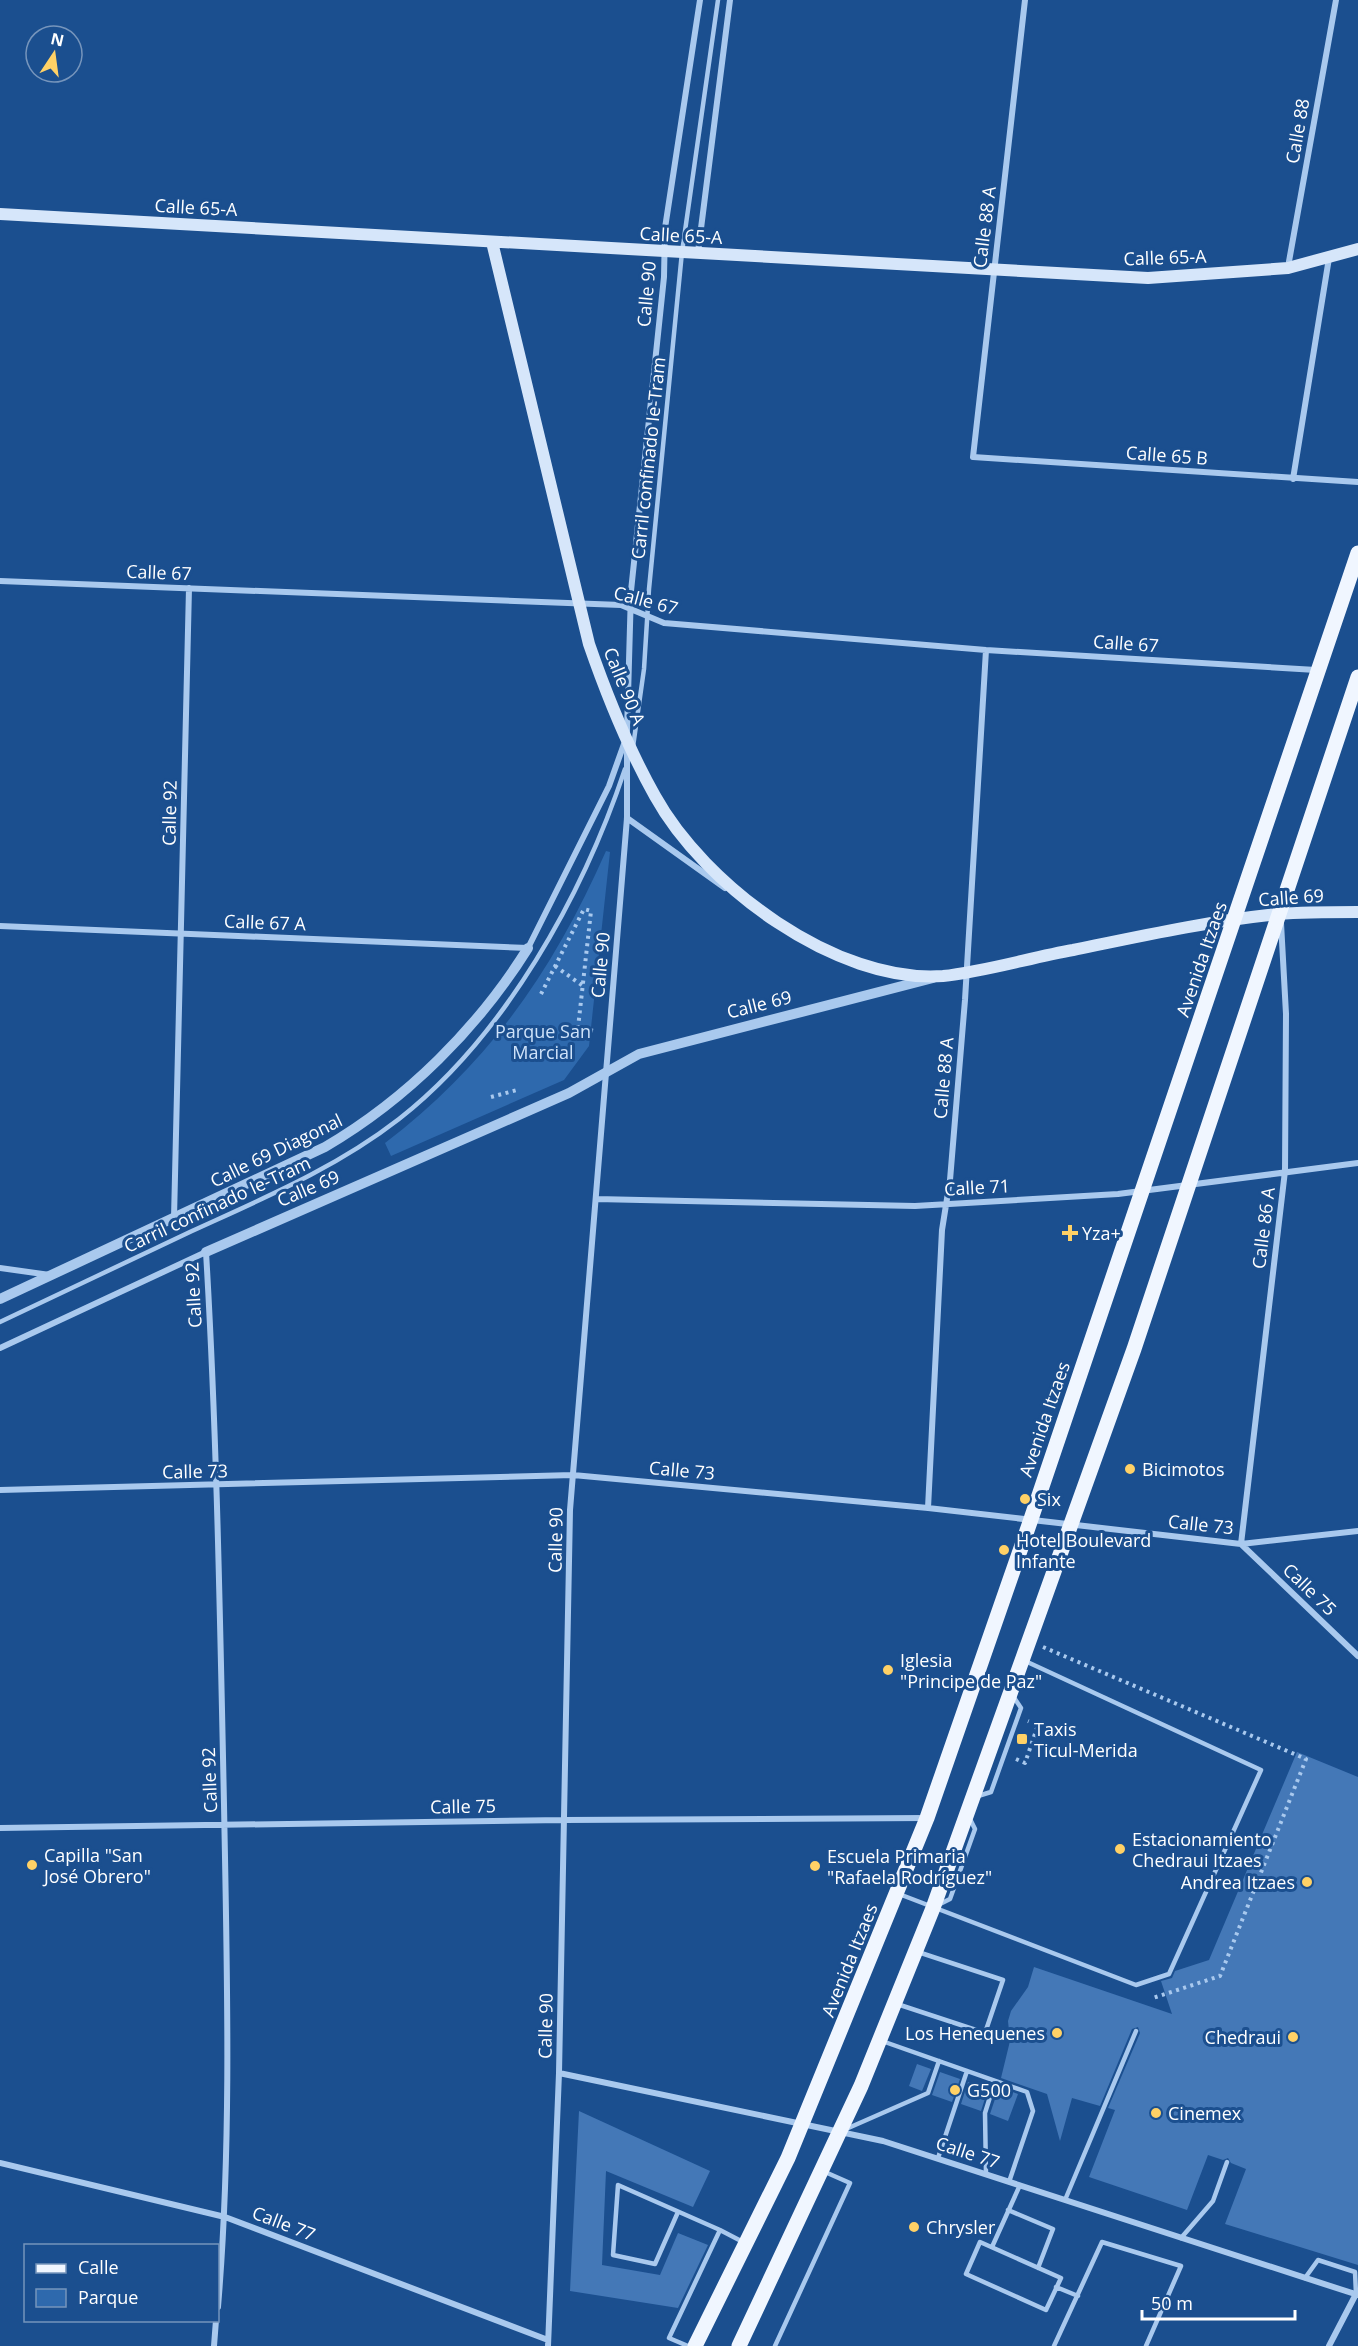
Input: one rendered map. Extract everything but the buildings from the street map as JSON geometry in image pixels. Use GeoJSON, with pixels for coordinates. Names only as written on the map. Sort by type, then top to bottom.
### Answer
{"type":"FeatureCollection","features":[{"type":"Feature","properties":{"kind":"main road","name":"Calle 65-A"},"geometry":{"type":"LineString","coordinates":[[0,214],[1148,278],[1288,268],[1358,249]]}},
{"type":"Feature","properties":{"kind":"main road","name":"Calle 90 A"},"geometry":{"type":"LineString","coordinates":[[492,242],[589,644],[626,737],[655,796],[668,816],[714,870],[762,914],[789,932],[838,956],[908,974],[942,976]]}},
{"type":"Feature","properties":{"kind":"main road","name":"Avenida Itzaes"},"geometry":{"type":"LineString","coordinates":[[694,2346],[747,2243],[802,2124],[927,1818],[1030,1522],[1358,553]]}},
{"type":"Feature","properties":{"kind":"main road"},"geometry":{"type":"LineString","coordinates":[[740,2346],[840,2131],[933,1908],[1068,1525],[1134,1349],[1358,677]]}},
{"type":"Feature","properties":{"kind":"main road","name":"Calle 69"},"geometry":{"type":"LineString","coordinates":[[942,976],[1235,919],[1280,914],[1358,912]]}},
{"type":"Feature","properties":{"kind":"street","name":"Calle 90"},"geometry":{"type":"LineString","coordinates":[[548,2343],[559,2073],[570,1510],[627,818],[626,737],[631,591],[665,228],[700,0]]}},
{"type":"Feature","properties":{"kind":"street"},"geometry":{"type":"LineString","coordinates":[[698,253],[730,0]]}},
{"type":"Feature","properties":{"kind":"street","name":"Calle 88 A"},"geometry":{"type":"LineString","coordinates":[[973,457],[1025,0]]}},
{"type":"Feature","properties":{"kind":"street","name":"Calle 88"},"geometry":{"type":"LineString","coordinates":[[1288,268],[1336,0]]}},
{"type":"Feature","properties":{"kind":"street"},"geometry":{"type":"LineString","coordinates":[[1293,479],[1330,255]]}},
{"type":"Feature","properties":{"kind":"street","name":"Calle 65 B"},"geometry":{"type":"LineString","coordinates":[[973,457],[1358,482]]}},
{"type":"Feature","properties":{"kind":"street","name":"Calle 67"},"geometry":{"type":"LineString","coordinates":[[0,581],[580,602],[621,605],[664,623],[986,650],[1319,670]]}},
{"type":"Feature","properties":{"kind":"street","name":"Calle 92"},"geometry":{"type":"LineString","coordinates":[[174,1218],[189,588]]}},
{"type":"Feature","properties":{"kind":"street","name":"Calle 88 A"},"geometry":{"type":"LineString","coordinates":[[928,1508],[942,1230],[966,971],[986,650]]}},
{"type":"Feature","properties":{"kind":"street","name":"Calle 69 Diagonal"},"geometry":{"type":"LineString","coordinates":[[0,1299],[325,1147],[381,1111],[445,1053],[506,982],[528,948],[609,786],[626,737]]}},
{"type":"Feature","properties":{"kind":"street"},"geometry":{"type":"LineString","coordinates":[[627,818],[762,914]]}},
{"type":"Feature","properties":{"kind":"street","name":"Calle 86 A"},"geometry":{"type":"LineString","coordinates":[[1241,1544],[1285,1171],[1286,1014],[1280,914]]}},
{"type":"Feature","properties":{"kind":"street","name":"Calle 67 A"},"geometry":{"type":"LineString","coordinates":[[0,926],[528,948]]}},
{"type":"Feature","properties":{"kind":"street","name":"Calle 69"},"geometry":{"type":"LineString","coordinates":[[206,1252],[558,1097],[606,1074],[639,1054],[942,976]]}},
{"type":"Feature","properties":{"kind":"street","name":"Calle 71"},"geometry":{"type":"LineString","coordinates":[[596,1199],[915,1206],[1142,1191],[1358,1163]]}},
{"type":"Feature","properties":{"kind":"street"},"geometry":{"type":"LineString","coordinates":[[0,1348],[206,1252]]}},
{"type":"Feature","properties":{"kind":"street","name":"Calle 92"},"geometry":{"type":"LineString","coordinates":[[206,1252],[218,1485],[225,1824],[225,2217],[219,2294]]}},
{"type":"Feature","properties":{"kind":"street"},"geometry":{"type":"LineString","coordinates":[[0,1268],[53,1276]]}},
{"type":"Feature","properties":{"kind":"street","name":"Calle 73"},"geometry":{"type":"LineString","coordinates":[[0,1490],[573,1475],[928,1508],[1030,1522],[1241,1544],[1358,1531]]}},
{"type":"Feature","properties":{"kind":"street","name":"Calle 75"},"geometry":{"type":"LineString","coordinates":[[1241,1544],[1358,1656]]}},
{"type":"Feature","properties":{"kind":"street","name":"Calle 75"},"geometry":{"type":"LineString","coordinates":[[0,1828],[564,1820],[927,1818]]}},
{"type":"Feature","properties":{"kind":"street","name":"Calle 77"},"geometry":{"type":"LineString","coordinates":[[559,2073],[883,2141],[1357,2294]]}},
{"type":"Feature","properties":{"kind":"street","name":"Calle 77"},"geometry":{"type":"LineString","coordinates":[[0,2163],[225,2217],[548,2343]]}},
{"type":"Feature","properties":{"kind":"street"},"geometry":{"type":"LineString","coordinates":[[1329,2346],[1357,2294]]}},
{"type":"Feature","properties":{"kind":"street"},"geometry":{"type":"LineString","coordinates":[[214,2346],[216,2322]]}},
{"type":"Feature","properties":{"kind":"lane","name":"Carril confinado Ie-Tram"},"geometry":{"type":"LineString","coordinates":[[0,1323],[323,1169],[378,1134],[421,1100],[472,1047],[548,940],[584,870],[614,803],[632,749],[640,705],[682,252],[718,0]]}},
{"type":"Feature","properties":{"kind":"lane"},"geometry":{"type":"LineString","coordinates":[[898,1893],[1136,1984],[1169,1974],[1262,1770],[1021,1659]]}},
{"type":"Feature","properties":{"kind":"lane"},"geometry":{"type":"LineString","coordinates":[[894,2004],[985,2033],[1003,1980],[915,1952]]}},
{"type":"Feature","properties":{"kind":"lane"},"geometry":{"type":"LineString","coordinates":[[1065,2200],[1136,2031]]}},
{"type":"Feature","properties":{"kind":"lane"},"geometry":{"type":"LineString","coordinates":[[879,2040],[1027,2092],[1033,2111],[1010,2182]]}},
{"type":"Feature","properties":{"kind":"lane"},"geometry":{"type":"LineString","coordinates":[[840,2131],[928,2093],[939,2061]]}},
{"type":"Feature","properties":{"kind":"lane"},"geometry":{"type":"LineString","coordinates":[[938,2158],[967,2071]]}},
{"type":"Feature","properties":{"kind":"lane"},"geometry":{"type":"LineString","coordinates":[[986,2174],[985,2113],[995,2081]]}},
{"type":"Feature","properties":{"kind":"lane"},"geometry":{"type":"LineString","coordinates":[[1181,2238],[1213,2201],[1227,2162]]}},
{"type":"Feature","properties":{"kind":"lane"},"geometry":{"type":"LineString","coordinates":[[775,2346],[850,2183],[822,2170]]}},
{"type":"Feature","properties":{"kind":"lane"},"geometry":{"type":"LineString","coordinates":[[678,2212],[655,2264],[613,2255],[618,2185],[747,2243]]}},
{"type":"Feature","properties":{"kind":"lane"},"geometry":{"type":"LineString","coordinates":[[992,2247],[1020,2185]]}},
{"type":"Feature","properties":{"kind":"lane"},"geometry":{"type":"LineString","coordinates":[[1008,2210],[1053,2229],[1038,2268]]}},
{"type":"Feature","properties":{"kind":"lane"},"geometry":{"type":"LineString","coordinates":[[688,2346],[669,2338],[720,2230]]}},
{"type":"Feature","properties":{"kind":"lane"},"geometry":{"type":"LineString","coordinates":[[980,2242],[1038,2268],[1060,2278],[1046,2310],[966,2274],[980,2242]]}},
{"type":"Feature","properties":{"kind":"lane"},"geometry":{"type":"LineString","coordinates":[[1054,2346],[1102,2242],[1181,2266],[1146,2346]]}},
{"type":"Feature","properties":{"kind":"lane"},"geometry":{"type":"LineString","coordinates":[[1305,2278],[1318,2260],[1355,2272],[1357,2294]]}},
{"type":"Feature","properties":{"kind":"lane"},"geometry":{"type":"LineString","coordinates":[[1056,2287],[1078,2296]]}},
{"type":"Feature","properties":{"kind":"path"},"geometry":{"type":"LineString","coordinates":[[541,994],[584,909],[591,911],[578,1028],[596,1031]]}},
{"type":"Feature","properties":{"kind":"path"},"geometry":{"type":"LineString","coordinates":[[555,966],[583,987]]}},
{"type":"Feature","properties":{"kind":"path"},"geometry":{"type":"LineString","coordinates":[[491,1097],[517,1090]]}},
{"type":"Feature","properties":{"kind":"path"},"geometry":{"type":"LineString","coordinates":[[1041,1646],[1306,1759],[1220,1976],[1153,1998]]}},
{"type":"Feature","properties":{"kind":"path"},"geometry":{"type":"LineString","coordinates":[[1011,1758],[1025,1763],[1038,1725],[1024,1720]]}},
{"type":"Feature","properties":{"kind":"green space","name":"Parque San Marcial"},"geometry":{"type":"Polygon","coordinates":[[[606,851],[610,852],[589,1046],[564,1080],[391,1156],[385,1143],[456,1081],[515,1012],[564,935],[606,851]]]}},
{"type":"Feature","properties":{"kind":"place","name":"Yza+"},"geometry":{"type":"Point","coordinates":[1070,1233]}},
{"type":"Feature","properties":{"kind":"place","name":"Bicimotos"},"geometry":{"type":"Point","coordinates":[1130,1469]}},
{"type":"Feature","properties":{"kind":"place","name":"Six"},"geometry":{"type":"Point","coordinates":[1025,1499]}},
{"type":"Feature","properties":{"kind":"place","name":"Hotel Boulevard Infante"},"geometry":{"type":"Point","coordinates":[1004,1550]}},
{"type":"Feature","properties":{"kind":"place","name":"Iglesia \"Principe de Paz\""},"geometry":{"type":"Point","coordinates":[888,1670]}},
{"type":"Feature","properties":{"kind":"place","name":"Taxis Ticul-Merida"},"geometry":{"type":"Point","coordinates":[1022,1739]}},
{"type":"Feature","properties":{"kind":"place","name":"Estacionamiento Chedraui Itzaes"},"geometry":{"type":"Point","coordinates":[1120,1849]}},
{"type":"Feature","properties":{"kind":"place","name":"Capilla \"San José Obrero\""},"geometry":{"type":"Point","coordinates":[32,1865]}},
{"type":"Feature","properties":{"kind":"place","name":"Escuela Primaria \"Rafaela Rodríguez\""},"geometry":{"type":"Point","coordinates":[815,1866]}},
{"type":"Feature","properties":{"kind":"place","name":"Andrea Itzaes"},"geometry":{"type":"Point","coordinates":[1307,1882]}},
{"type":"Feature","properties":{"kind":"place","name":"Los Henequenes"},"geometry":{"type":"Point","coordinates":[1057,2033]}},
{"type":"Feature","properties":{"kind":"place","name":"Chedraui"},"geometry":{"type":"Point","coordinates":[1293,2037]}},
{"type":"Feature","properties":{"kind":"place","name":"G500"},"geometry":{"type":"Point","coordinates":[955,2090]}},
{"type":"Feature","properties":{"kind":"place","name":"Cinemex"},"geometry":{"type":"Point","coordinates":[1156,2113]}},
{"type":"Feature","properties":{"kind":"place","name":"Chrysler"},"geometry":{"type":"Point","coordinates":[914,2227]}}]}
